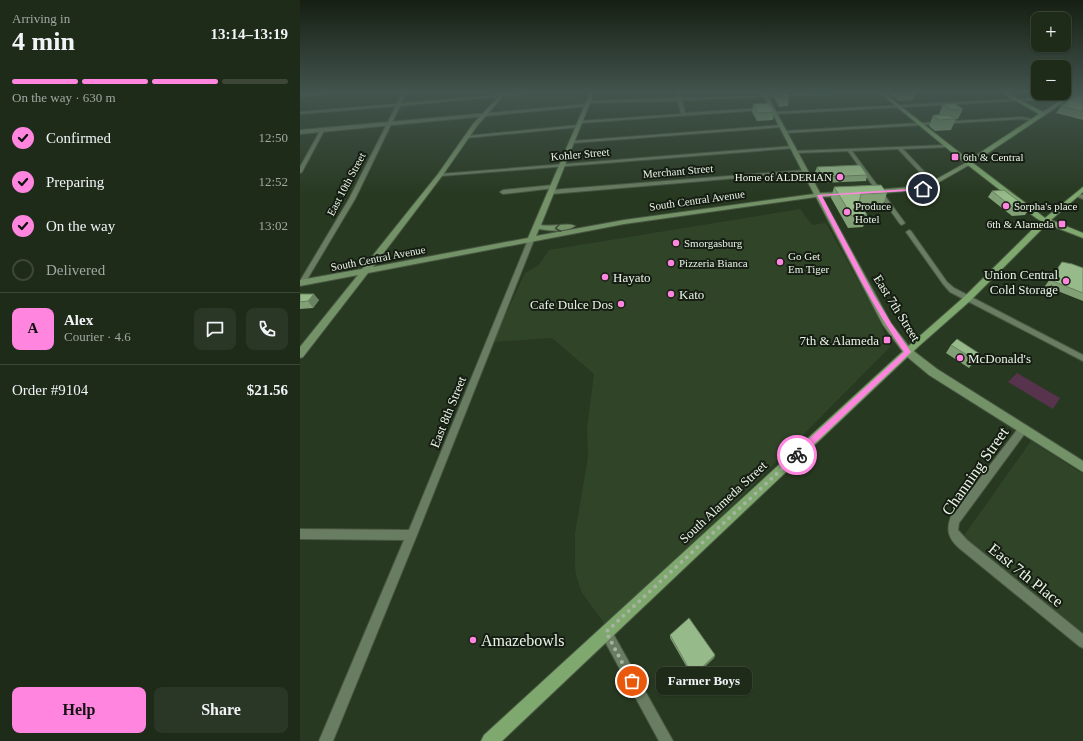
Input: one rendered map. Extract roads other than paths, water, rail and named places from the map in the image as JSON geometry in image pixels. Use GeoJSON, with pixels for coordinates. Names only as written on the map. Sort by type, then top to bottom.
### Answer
{"type":"FeatureCollection","features":[{"type":"Feature","properties":{"kind":"main road"},"geometry":{"type":"LineString","coordinates":[[302,349],[365,272],[440,176],[473,128]]}},
{"type":"Feature","properties":{"kind":"main road","name":"East 8th Street"},"geometry":{"type":"LineString","coordinates":[[531,240],[579,128]]}},
{"type":"Feature","properties":{"kind":"main road","name":"East 7th Street"},"geometry":{"type":"LineString","coordinates":[[783,128],[871,295],[888,325],[908,352],[933,372],[1083,467]]}},
{"type":"Feature","properties":{"kind":"main road"},"geometry":{"type":"LineString","coordinates":[[925,128],[1046,222],[1083,236]]}},
{"type":"Feature","properties":{"kind":"main road"},"geometry":{"type":"LineString","coordinates":[[868,193],[918,190],[933,184],[969,163],[1023,128]]}},
{"type":"Feature","properties":{"kind":"main road","name":"South Alameda Street"},"geometry":{"type":"LineString","coordinates":[[490,741],[967,298],[1046,222],[1080,196],[1083,189]]}},
{"type":"Feature","properties":{"kind":"main road","name":"South Central Avenue"},"geometry":{"type":"LineString","coordinates":[[301,283],[624,222],[819,195],[854,193]]}},
{"type":"Feature","properties":{"kind":"main road"},"geometry":{"type":"LineString","coordinates":[[537,226],[549,229],[599,222],[624,222]]}},
{"type":"Feature","properties":{"kind":"street"},"geometry":{"type":"LineString","coordinates":[[300,132],[339,128]]}},
{"type":"Feature","properties":{"kind":"street","name":"East 10th Street"},"geometry":{"type":"LineString","coordinates":[[301,283],[352,198],[388,128]]}},
{"type":"Feature","properties":{"kind":"street"},"geometry":{"type":"LineString","coordinates":[[466,137],[549,128]]}},
{"type":"Feature","properties":{"kind":"street"},"geometry":{"type":"LineString","coordinates":[[573,142],[761,128]]}},
{"type":"Feature","properties":{"kind":"street"},"geometry":{"type":"LineString","coordinates":[[785,132],[860,128]]}},
{"type":"Feature","properties":{"kind":"street"},"geometry":{"type":"LineString","coordinates":[[300,172],[323,129]]}},
{"type":"Feature","properties":{"kind":"street","name":"Kohler Street"},"geometry":{"type":"LineString","coordinates":[[440,176],[794,150],[849,150],[947,146]]}},
{"type":"Feature","properties":{"kind":"street"},"geometry":{"type":"LineString","coordinates":[[900,148],[933,184]]}},
{"type":"Feature","properties":{"kind":"street"},"geometry":{"type":"LineString","coordinates":[[849,150],[878,192],[902,223]]}},
{"type":"Feature","properties":{"kind":"street","name":"Merchant Street"},"geometry":{"type":"LineString","coordinates":[[503,192],[552,190],[806,171]]}},
{"type":"Feature","properties":{"kind":"street"},"geometry":{"type":"LineString","coordinates":[[909,232],[945,283],[967,298],[1083,358]]}},
{"type":"Feature","properties":{"kind":"street","name":"East 8th Street"},"geometry":{"type":"LineString","coordinates":[[326,741],[412,535],[531,240]]}},
{"type":"Feature","properties":{"kind":"street","name":"Channing Street"},"geometry":{"type":"LineString","coordinates":[[953,530],[955,520],[1023,429]]}},
{"type":"Feature","properties":{"kind":"street","name":"East 7th Place"},"geometry":{"type":"LineString","coordinates":[[953,530],[955,536],[963,544],[1083,642]]}},
{"type":"Feature","properties":{"kind":"street"},"geometry":{"type":"LineString","coordinates":[[300,534],[412,535]]}},
{"type":"Feature","properties":{"kind":"street"},"geometry":{"type":"LineString","coordinates":[[606,632],[666,741]]}},
{"type":"Feature","properties":{"kind":"place","name":"6th & Central"},"geometry":{"type":"Point","coordinates":[955,157]}},
{"type":"Feature","properties":{"kind":"place","name":"Home of ALDERIAN"},"geometry":{"type":"Point","coordinates":[840,177]}},
{"type":"Feature","properties":{"kind":"place","name":"Sorpha's place"},"geometry":{"type":"Point","coordinates":[1006,206]}},
{"type":"Feature","properties":{"kind":"place","name":"Produce Hotel"},"geometry":{"type":"Point","coordinates":[847,212]}},
{"type":"Feature","properties":{"kind":"place","name":"6th & Alameda"},"geometry":{"type":"Point","coordinates":[1062,224]}},
{"type":"Feature","properties":{"kind":"place","name":"Smorgasburg"},"geometry":{"type":"Point","coordinates":[676,243]}},
{"type":"Feature","properties":{"kind":"place","name":"Go Get Em Tiger"},"geometry":{"type":"Point","coordinates":[780,262]}},
{"type":"Feature","properties":{"kind":"place","name":"Pizzeria Bianca"},"geometry":{"type":"Point","coordinates":[671,263]}},
{"type":"Feature","properties":{"kind":"place","name":"Hayato"},"geometry":{"type":"Point","coordinates":[605,277]}},
{"type":"Feature","properties":{"kind":"place","name":"Union Central Cold Storage"},"geometry":{"type":"Point","coordinates":[1066,281]}},
{"type":"Feature","properties":{"kind":"place","name":"Kato"},"geometry":{"type":"Point","coordinates":[671,294]}},
{"type":"Feature","properties":{"kind":"place","name":"Cafe Dulce Dos"},"geometry":{"type":"Point","coordinates":[621,304]}},
{"type":"Feature","properties":{"kind":"place","name":"7th & Alameda"},"geometry":{"type":"Point","coordinates":[887,340]}},
{"type":"Feature","properties":{"kind":"place","name":"McDonald's"},"geometry":{"type":"Point","coordinates":[960,358]}},
{"type":"Feature","properties":{"kind":"place","name":"Amazebowls"},"geometry":{"type":"Point","coordinates":[473,640]}},
{"type":"Feature","properties":{"kind":"place","name":"Farmer Boys"},"geometry":{"type":"Point","coordinates":[632,681]}}]}
